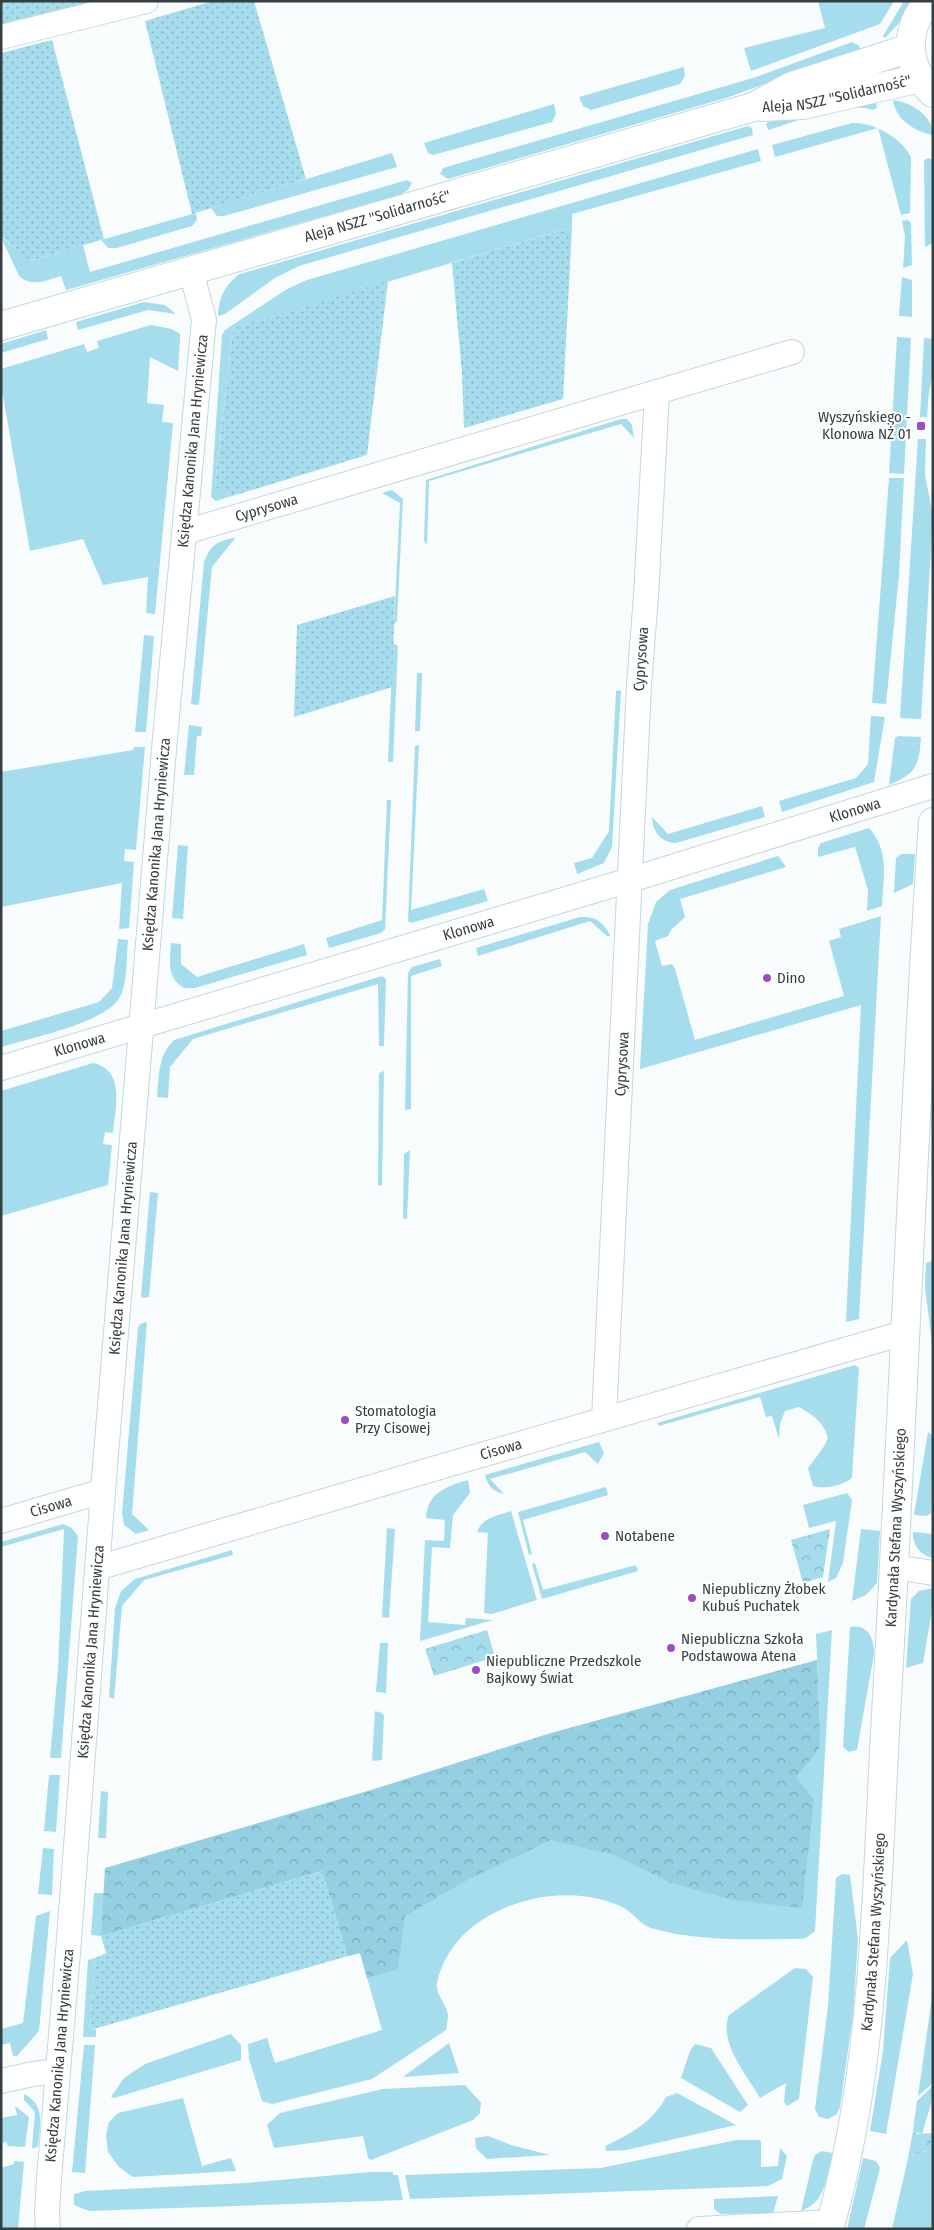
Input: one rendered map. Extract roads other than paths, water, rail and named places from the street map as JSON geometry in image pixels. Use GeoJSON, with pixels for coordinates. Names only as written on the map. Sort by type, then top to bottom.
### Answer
{"type":"FeatureCollection","features":[{"type":"Feature","properties":{"kind":"street"},"geometry":{"type":"LineString","coordinates":[[1,37],[146,1]]}},
{"type":"Feature","properties":{"kind":"street"},"geometry":{"type":"LineString","coordinates":[[926,86],[913,64],[910,48],[913,27],[922,10],[930,1]]}},
{"type":"Feature","properties":{"kind":"street","name":"Aleja NSZZ \"Solidarność\""},"geometry":{"type":"LineString","coordinates":[[3,321],[191,271],[753,107],[792,86],[910,48]]}},
{"type":"Feature","properties":{"kind":"street","name":"Aleja NSZZ \"Solidarność\""},"geometry":{"type":"LineString","coordinates":[[753,107],[803,105],[926,86]]}},
{"type":"Feature","properties":{"kind":"street","name":"Księdza Kanonika Jana Hryniewicza"},"geometry":{"type":"LineString","coordinates":[[48,2229],[47,2210],[57,2071],[68,1952],[103,1491],[204,320],[191,271]]}},
{"type":"Feature","properties":{"kind":"street"},"geometry":{"type":"LineString","coordinates":[[657,392],[792,352]]}},
{"type":"Feature","properties":{"kind":"street","name":"Cyprysowa"},"geometry":{"type":"LineString","coordinates":[[185,532],[657,392],[646,596],[639,685],[604,1419]]}},
{"type":"Feature","properties":{"kind":"street","name":"Klonowa"},"geometry":{"type":"LineString","coordinates":[[1,1068],[630,880],[933,786]]}},
{"type":"Feature","properties":{"kind":"street","name":"Kardynała Stefana Wyszyńskiego"},"geometry":{"type":"LineString","coordinates":[[830,2225],[852,2134],[862,2074],[870,1993],[895,1567],[933,822]]}},
{"type":"Feature","properties":{"kind":"street","name":"Cisowa"},"geometry":{"type":"LineString","coordinates":[[97,1568],[907,1332]]}},
{"type":"Feature","properties":{"kind":"street","name":"Cisowa"},"geometry":{"type":"LineString","coordinates":[[1,1521],[103,1491]]}},
{"type":"Feature","properties":{"kind":"street"},"geometry":{"type":"LineString","coordinates":[[895,1567],[933,1573]]}},
{"type":"Feature","properties":{"kind":"street"},"geometry":{"type":"LineString","coordinates":[[1,2082],[33,2074],[57,2071]]}},
{"type":"Feature","properties":{"kind":"street"},"geometry":{"type":"LineString","coordinates":[[699,2229],[830,2225]]}},
{"type":"Feature","properties":{"kind":"place","name":"Wyszyńskiego - Klonowa NŻ 01"},"geometry":{"type":"Point","coordinates":[921,426]}},
{"type":"Feature","properties":{"kind":"place","name":"Dino"},"geometry":{"type":"Point","coordinates":[767,978]}},
{"type":"Feature","properties":{"kind":"place","name":"Stomatologia Przy Cisowej"},"geometry":{"type":"Point","coordinates":[345,1420]}},
{"type":"Feature","properties":{"kind":"place","name":"Notabene"},"geometry":{"type":"Point","coordinates":[605,1536]}},
{"type":"Feature","properties":{"kind":"place","name":"Niepubliczny Żłobek Kubuś Puchatek"},"geometry":{"type":"Point","coordinates":[692,1598]}},
{"type":"Feature","properties":{"kind":"place","name":"Niepubliczna Szkoła Podstawowa Atena"},"geometry":{"type":"Point","coordinates":[671,1648]}},
{"type":"Feature","properties":{"kind":"place","name":"Niepubliczne Przedszkole Bajkowy Świat"},"geometry":{"type":"Point","coordinates":[476,1670]}}]}
